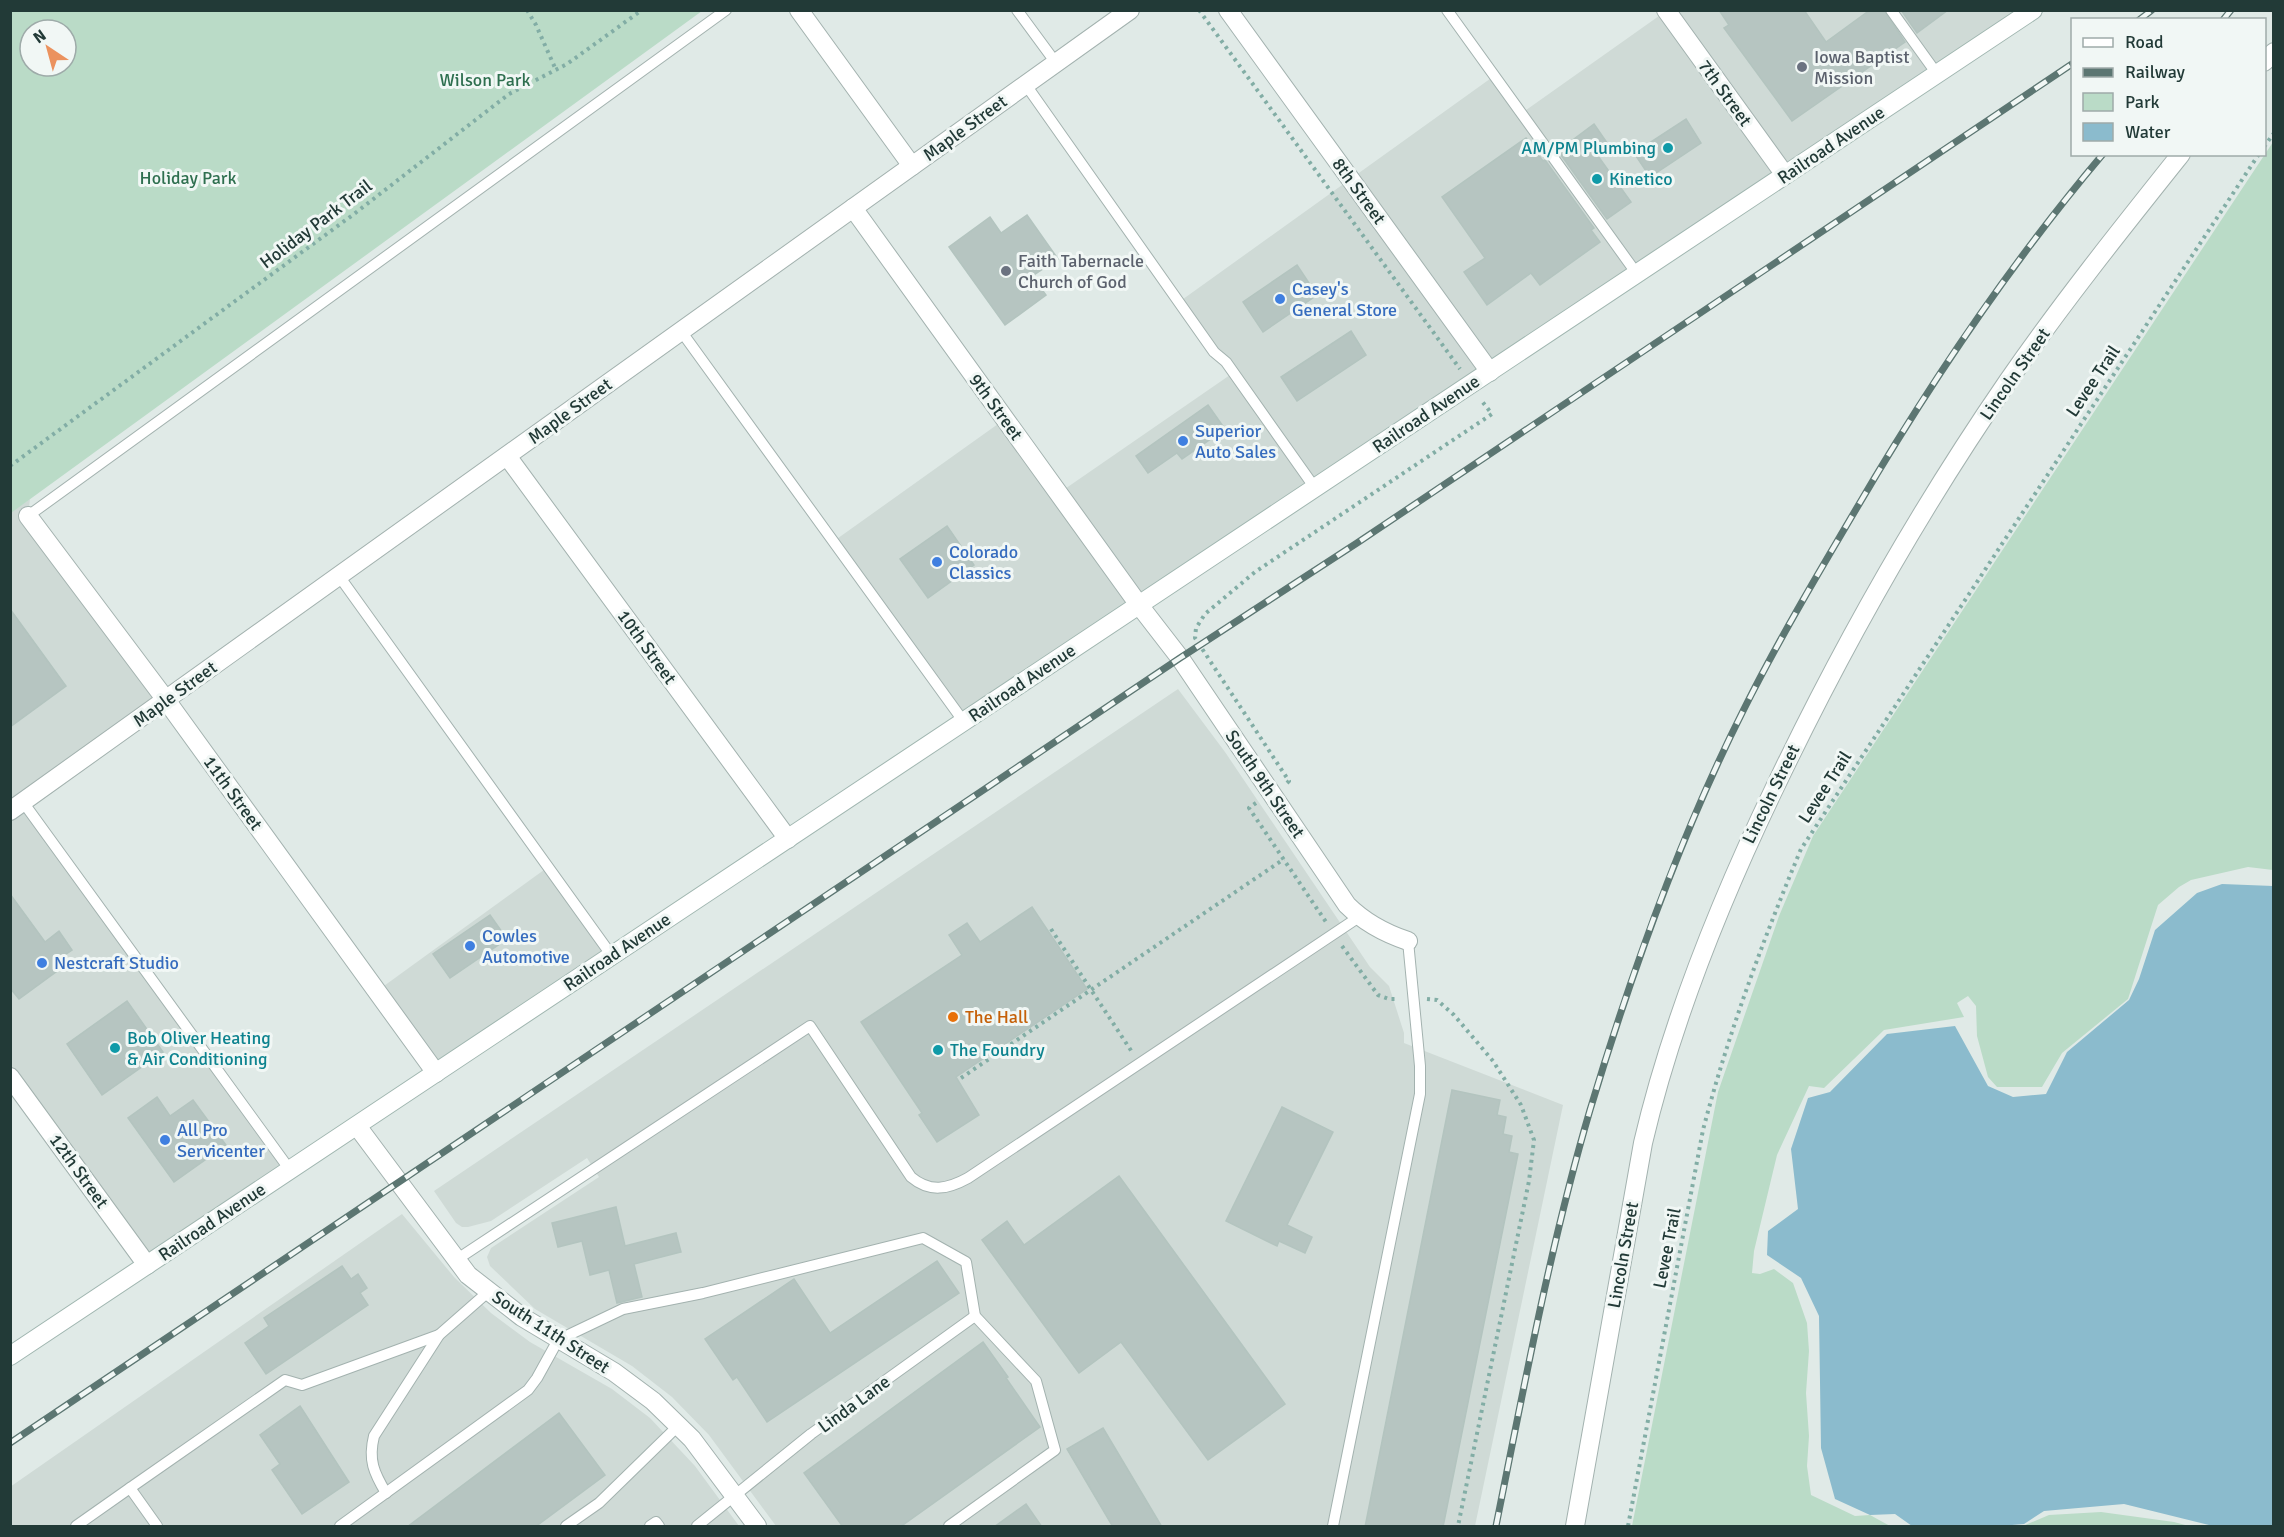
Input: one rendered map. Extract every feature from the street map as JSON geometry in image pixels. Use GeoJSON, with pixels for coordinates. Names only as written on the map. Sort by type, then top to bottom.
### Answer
{"type":"FeatureCollection","features":[{"type":"Feature","properties":{"kind":"street"},"geometry":{"type":"LineString","coordinates":[[799,10],[912,166]]}},
{"type":"Feature","properties":{"kind":"street","name":"Maple Street"},"geometry":{"type":"LineString","coordinates":[[17,807],[1130,10]]}},
{"type":"Feature","properties":{"kind":"street","name":"8th Street"},"geometry":{"type":"LineString","coordinates":[[1228,10],[1490,372]]}},
{"type":"Feature","properties":{"kind":"street","name":"7th Street"},"geometry":{"type":"LineString","coordinates":[[1665,10],[1785,175]]}},
{"type":"Feature","properties":{"kind":"street","name":"Railroad Avenue"},"geometry":{"type":"LineString","coordinates":[[10,1356],[2033,10]]}},
{"type":"Feature","properties":{"kind":"street","name":"Lincoln Street"},"geometry":{"type":"LineString","coordinates":[[1575,1527],[1643,1143],[1656,1090],[1695,975],[1743,854],[1835,667],[1910,535],[2008,381],[2080,283],[2179,156]]}},
{"type":"Feature","properties":{"kind":"street","name":"9th Street"},"geometry":{"type":"LineString","coordinates":[[853,208],[1139,605]]}},
{"type":"Feature","properties":{"kind":"street","name":"10th Street"},"geometry":{"type":"LineString","coordinates":[[507,456],[788,839]]}},
{"type":"Feature","properties":{"kind":"street","name":"11th Street"},"geometry":{"type":"LineString","coordinates":[[28,516],[166,700],[436,1073]]}},
{"type":"Feature","properties":{"kind":"street","name":"South 9th Street"},"geometry":{"type":"LineString","coordinates":[[1139,605],[1180,658],[1347,905],[1359,917],[1384,933],[1408,941]]}},
{"type":"Feature","properties":{"kind":"street","name":"12th Street"},"geometry":{"type":"LineString","coordinates":[[10,1077],[147,1265]]}},
{"type":"Feature","properties":{"kind":"street","name":"South 11th Street"},"geometry":{"type":"LineString","coordinates":[[357,1126],[468,1275],[488,1292],[558,1340],[614,1372],[653,1401],[679,1425],[708,1458],[757,1527]]}},
{"type":"Feature","properties":{"kind":"lane"},"geometry":{"type":"LineString","coordinates":[[28,516],[726,10]]}},
{"type":"Feature","properties":{"kind":"lane"},"geometry":{"type":"LineString","coordinates":[[1017,10],[1056,63]]}},
{"type":"Feature","properties":{"kind":"lane"},"geometry":{"type":"LineString","coordinates":[[1447,10],[1637,274]]}},
{"type":"Feature","properties":{"kind":"lane"},"geometry":{"type":"LineString","coordinates":[[1891,10],[1937,74]]}},
{"type":"Feature","properties":{"kind":"lane"},"geometry":{"type":"LineString","coordinates":[[1026,85],[1214,352],[1226,362],[1315,488]]}},
{"type":"Feature","properties":{"kind":"lane"},"geometry":{"type":"LineString","coordinates":[[681,331],[964,722]]}},
{"type":"Feature","properties":{"kind":"lane"},"geometry":{"type":"LineString","coordinates":[[339,576],[612,956]]}},
{"type":"Feature","properties":{"kind":"lane"},"geometry":{"type":"LineString","coordinates":[[17,807],[290,1170]]}},
{"type":"Feature","properties":{"kind":"lane"},"geometry":{"type":"LineString","coordinates":[[456,1260],[810,1026],[911,1177],[920,1185],[947,1188],[965,1180],[1359,917]]}},
{"type":"Feature","properties":{"kind":"lane"},"geometry":{"type":"LineString","coordinates":[[1333,1527],[1420,1094],[1420,1066],[1408,941]]}},
{"type":"Feature","properties":{"kind":"lane"},"geometry":{"type":"LineString","coordinates":[[340,1527],[528,1390],[558,1340],[623,1309],[703,1293],[923,1238],[966,1262],[975,1316],[1036,1381],[1055,1450],[949,1527]]}},
{"type":"Feature","properties":{"kind":"lane"},"geometry":{"type":"LineString","coordinates":[[386,1493],[373,1466],[370,1452],[374,1436],[440,1335],[488,1292]]}},
{"type":"Feature","properties":{"kind":"lane","name":"Linda Lane"},"geometry":{"type":"LineString","coordinates":[[698,1527],[811,1434],[975,1316]]}},
{"type":"Feature","properties":{"kind":"lane"},"geometry":{"type":"LineString","coordinates":[[76,1527],[285,1380],[302,1385],[440,1335]]}},
{"type":"Feature","properties":{"kind":"lane"},"geometry":{"type":"LineString","coordinates":[[566,1527],[599,1503],[679,1425]]}},
{"type":"Feature","properties":{"kind":"lane"},"geometry":{"type":"LineString","coordinates":[[130,1488],[157,1527]]}},
{"type":"Feature","properties":{"kind":"lane"},"geometry":{"type":"LineString","coordinates":[[650,1527],[656,1522],[659,1527]]}},
{"type":"Feature","properties":{"kind":"path"},"geometry":{"type":"LineString","coordinates":[[527,10],[556,70]]}},
{"type":"Feature","properties":{"kind":"path","name":"Holiday Park Trail"},"geometry":{"type":"LineString","coordinates":[[10,466],[354,214],[501,99],[580,55],[642,10]]}},
{"type":"Feature","properties":{"kind":"path"},"geometry":{"type":"LineString","coordinates":[[1199,10],[1451,357]]}},
{"type":"Feature","properties":{"kind":"path","name":"Levee Trail"},"geometry":{"type":"LineString","coordinates":[[1628,1527],[1706,1119],[1722,1060],[1774,915],[1801,849],[2258,156]]}},
{"type":"Feature","properties":{"kind":"path"},"geometry":{"type":"LineString","coordinates":[[962,1078],[1284,859]]}},
{"type":"Feature","properties":{"kind":"path"},"geometry":{"type":"LineString","coordinates":[[1051,929],[1139,1063]]}},
{"type":"Feature","properties":{"kind":"shaded area"},"geometry":{"type":"Polygon","coordinates":[[[1666,11],[2033,11],[964,722],[834,541],[1005,419],[1059,493],[1230,375],[1179,302],[1494,76],[1522,113],[1666,11]]]}},
{"type":"Feature","properties":{"kind":"shaded area"},"geometry":{"type":"Polygon","coordinates":[[[30,499],[28,516],[166,700],[24,802],[290,1170],[147,1265],[11,1077],[10,513],[30,499]]]}},
{"type":"Feature","properties":{"kind":"shaded area"},"geometry":{"type":"Polygon","coordinates":[[[1178,689],[1225,752],[1370,967],[1389,986],[1404,1033],[1404,1043],[1563,1105],[1475,1526],[776,1526],[709,1435],[672,1397],[632,1366],[535,1309],[490,1266],[487,1257],[491,1248],[599,1177],[587,1158],[491,1221],[468,1227],[462,1227],[456,1223],[434,1191],[1178,689]]]}},
{"type":"Feature","properties":{"kind":"shaded area"},"geometry":{"type":"Polygon","coordinates":[[[548,867],[612,956],[436,1073],[377,991],[548,867]]]}},
{"type":"Feature","properties":{"kind":"shaded area"},"geometry":{"type":"Polygon","coordinates":[[[402,1214],[454,1277],[491,1313],[530,1342],[612,1389],[650,1418],[695,1466],[739,1526],[11,1526],[10,1487],[402,1214]]]}},
{"type":"Feature","properties":{"kind":"green space","name":"Holiday Park"},"geometry":{"type":"Polygon","coordinates":[[[11,10],[702,11],[11,513],[11,10]]]}},
{"type":"Feature","properties":{"kind":"green space"},"geometry":{"type":"Polygon","coordinates":[[[2273,142],[2273,870],[2248,867],[2191,880],[2158,905],[2128,999],[2062,1053],[2042,1087],[1997,1087],[1988,1077],[1977,1036],[1976,1006],[1968,996],[1957,1003],[1964,1017],[1884,1030],[1824,1088],[1809,1086],[1777,1155],[1754,1251],[1752,1273],[1760,1274],[1774,1269],[1793,1283],[1807,1323],[1809,1351],[1806,1393],[1809,1436],[1807,1466],[1811,1495],[1855,1516],[1870,1515],[1890,1526],[1632,1526],[1718,1092],[1779,916],[1813,836],[2264,156],[2266,156],[2273,142]]]}},
{"type":"Feature","properties":{"kind":"green space"},"geometry":{"type":"Polygon","coordinates":[[[2101,1512],[2189,1526],[2023,1526],[2049,1515],[2101,1512]]]}},
{"type":"Feature","properties":{"kind":"water"},"geometry":{"type":"Polygon","coordinates":[[[2222,884],[2273,886],[2273,1526],[2213,1526],[2124,1504],[2044,1511],[2024,1524],[1912,1526],[1895,1514],[1870,1515],[1835,1499],[1821,1448],[1819,1316],[1801,1278],[1767,1255],[1768,1231],[1798,1209],[1791,1149],[1808,1098],[1830,1092],[1887,1034],[1955,1026],[1988,1086],[2013,1097],[2046,1094],[2067,1052],[2129,1000],[2139,979],[2155,930],[2197,893],[2222,884]]]}},
{"type":"Feature","properties":{"kind":"building"},"geometry":{"type":"Polygon","coordinates":[[[1719,10],[1804,10],[1826,42],[1870,10],[1884,10],[1905,42],[1792,121],[1724,28],[1729,25],[1719,10]]]}},
{"type":"Feature","properties":{"kind":"building"},"geometry":{"type":"Polygon","coordinates":[[[1901,10],[1948,10],[1917,33],[1901,10]]]}},
{"type":"Feature","properties":{"kind":"building","name":"AM/PM Plumbing"},"geometry":{"type":"Polygon","coordinates":[[[1686,119],[1701,143],[1650,177],[1634,153],[1686,119]]]}},
{"type":"Feature","properties":{"kind":"building","name":"Kinetico"},"geometry":{"type":"Polygon","coordinates":[[[1594,124],[1610,147],[1598,156],[1631,202],[1607,219],[1558,151],[1594,124]]]}},
{"type":"Feature","properties":{"kind":"building"},"geometry":{"type":"Polygon","coordinates":[[[1526,138],[1543,161],[1545,160],[1594,228],[1591,230],[1600,242],[1540,285],[1531,273],[1487,305],[1464,272],[1485,258],[1442,197],[1526,138]]]}},
{"type":"Feature","properties":{"kind":"building","name":"Faith Tabernacle Church of God"},"geometry":{"type":"Polygon","coordinates":[[[1027,215],[1058,259],[1032,276],[1046,295],[1005,325],[949,247],[990,217],[1001,233],[1027,215]]]}},
{"type":"Feature","properties":{"kind":"building","name":"Casey's General Store"},"geometry":{"type":"Polygon","coordinates":[[[1297,265],[1317,295],[1263,332],[1243,302],[1297,265]]]}},
{"type":"Feature","properties":{"kind":"building"},"geometry":{"type":"Polygon","coordinates":[[[1351,331],[1366,355],[1297,401],[1281,377],[1351,331]]]}},
{"type":"Feature","properties":{"kind":"building","name":"Superior Auto Sales"},"geometry":{"type":"Polygon","coordinates":[[[1208,405],[1225,429],[1182,459],[1177,453],[1148,473],[1136,456],[1208,405]]]}},
{"type":"Feature","properties":{"kind":"building","name":"Colorado Classics"},"geometry":{"type":"Polygon","coordinates":[[[947,526],[974,565],[928,598],[900,559],[947,526]]]}},
{"type":"Feature","properties":{"kind":"building"},"geometry":{"type":"Polygon","coordinates":[[[10,609],[66,686],[10,727],[10,609]]]}},
{"type":"Feature","properties":{"kind":"building"},"geometry":{"type":"Polygon","coordinates":[[[10,894],[45,942],[59,931],[72,950],[59,959],[64,966],[19,999],[10,988],[10,894]]]}},
{"type":"Feature","properties":{"kind":"building","name":"The Foundry"},"geometry":{"type":"Polygon","coordinates":[[[1032,907],[1087,989],[956,1077],[979,1115],[937,1142],[919,1115],[922,1113],[861,1022],[962,955],[949,935],[967,923],[980,942],[1032,907]]]}},
{"type":"Feature","properties":{"kind":"building","name":"Cowles Automotive"},"geometry":{"type":"Polygon","coordinates":[[[490,915],[507,939],[450,978],[433,954],[490,915]]]}},
{"type":"Feature","properties":{"kind":"building","name":"Bob Oliver Heating & Air Conditioning"},"geometry":{"type":"Polygon","coordinates":[[[127,1001],[163,1052],[102,1095],[67,1044],[127,1001]]]}},
{"type":"Feature","properties":{"kind":"building"},"geometry":{"type":"Polygon","coordinates":[[[1452,1090],[1500,1100],[1497,1115],[1506,1117],[1503,1134],[1512,1136],[1509,1152],[1518,1154],[1443,1527],[1365,1527],[1452,1090]]]}},
{"type":"Feature","properties":{"kind":"building","name":"All Pro Servicenter"},"geometry":{"type":"Polygon","coordinates":[[[157,1097],[170,1116],[193,1100],[226,1145],[174,1182],[128,1118],[157,1097]]]}},
{"type":"Feature","properties":{"kind":"building"},"geometry":{"type":"Polygon","coordinates":[[[1282,1107],[1333,1132],[1287,1225],[1312,1237],[1305,1253],[1279,1241],[1277,1246],[1226,1221],[1282,1107]]]}},
{"type":"Feature","properties":{"kind":"building"},"geometry":{"type":"Polygon","coordinates":[[[1119,1176],[1285,1404],[1208,1460],[1121,1342],[1079,1373],[982,1240],[1007,1221],[1024,1245],[1119,1176]]]}},
{"type":"Feature","properties":{"kind":"building"},"geometry":{"type":"Polygon","coordinates":[[[616,1207],[625,1246],[676,1233],[681,1252],[634,1264],[642,1297],[617,1303],[609,1270],[590,1275],[582,1241],[558,1247],[552,1223],[616,1207]]]}},
{"type":"Feature","properties":{"kind":"building"},"geometry":{"type":"Polygon","coordinates":[[[937,1261],[959,1293],[767,1422],[737,1377],[733,1380],[705,1339],[794,1279],[830,1333],[937,1261]]]}},
{"type":"Feature","properties":{"kind":"building"},"geometry":{"type":"Polygon","coordinates":[[[342,1266],[351,1279],[358,1274],[367,1288],[360,1293],[368,1305],[266,1374],[245,1343],[269,1326],[264,1318],[342,1266]]]}},
{"type":"Feature","properties":{"kind":"building"},"geometry":{"type":"Polygon","coordinates":[[[983,1342],[1040,1427],[900,1527],[843,1527],[804,1473],[983,1342]]]}},
{"type":"Feature","properties":{"kind":"building"},"geometry":{"type":"Polygon","coordinates":[[[300,1406],[349,1482],[302,1514],[272,1470],[280,1464],[260,1435],[300,1406]]]}},
{"type":"Feature","properties":{"kind":"building"},"geometry":{"type":"Polygon","coordinates":[[[559,1413],[605,1475],[535,1527],[407,1527],[559,1413]]]}},
{"type":"Feature","properties":{"kind":"building"},"geometry":{"type":"Polygon","coordinates":[[[1103,1428],[1162,1527],[1113,1527],[1067,1449],[1103,1428]]]}},
{"type":"Feature","properties":{"kind":"building"},"geometry":{"type":"Polygon","coordinates":[[[1026,1504],[1042,1527],[994,1527],[1026,1504]]]}},
{"type":"Feature","properties":{"kind":"railway"},"geometry":{"type":"LineString","coordinates":[[2142,18],[2152,10]]}},
{"type":"Feature","properties":{"kind":"railway"},"geometry":{"type":"LineString","coordinates":[[2225,18],[2231,10]]}},
{"type":"Feature","properties":{"kind":"railway"},"geometry":{"type":"LineString","coordinates":[[10,1443],[1180,658],[1357,543],[2071,65]]}},
{"type":"Feature","properties":{"kind":"railway"},"geometry":{"type":"LineString","coordinates":[[1496,1526],[1550,1265],[1590,1110],[1640,957],[1698,808],[1743,711],[1783,635],[1911,418],[2002,283],[2101,156]]}},
{"type":"Feature","properties":{"kind":"place","name":"Iowa Baptist Mission"},"geometry":{"type":"Point","coordinates":[1802,67]}},
{"type":"Feature","properties":{"kind":"place","name":"AM/PM Plumbing"},"geometry":{"type":"Point","coordinates":[1668,148]}},
{"type":"Feature","properties":{"kind":"place","name":"Kinetico"},"geometry":{"type":"Point","coordinates":[1597,179]}},
{"type":"Feature","properties":{"kind":"place","name":"Faith Tabernacle Church of God"},"geometry":{"type":"Point","coordinates":[1006,271]}},
{"type":"Feature","properties":{"kind":"place","name":"Casey's General Store"},"geometry":{"type":"Point","coordinates":[1280,299]}},
{"type":"Feature","properties":{"kind":"place","name":"Superior Auto Sales"},"geometry":{"type":"Point","coordinates":[1183,441]}},
{"type":"Feature","properties":{"kind":"place","name":"Colorado Classics"},"geometry":{"type":"Point","coordinates":[937,562]}},
{"type":"Feature","properties":{"kind":"place","name":"Cowles Automotive"},"geometry":{"type":"Point","coordinates":[470,946]}},
{"type":"Feature","properties":{"kind":"place","name":"Nestcraft Studio"},"geometry":{"type":"Point","coordinates":[42,963]}},
{"type":"Feature","properties":{"kind":"place","name":"The Hall"},"geometry":{"type":"Point","coordinates":[953,1017]}},
{"type":"Feature","properties":{"kind":"place","name":"Bob Oliver Heating & Air Conditioning"},"geometry":{"type":"Point","coordinates":[115,1048]}},
{"type":"Feature","properties":{"kind":"place","name":"The Foundry"},"geometry":{"type":"Point","coordinates":[938,1050]}},
{"type":"Feature","properties":{"kind":"place","name":"All Pro Servicenter"},"geometry":{"type":"Point","coordinates":[165,1140]}},
{"type":"Feature","properties":{"kind":"park label","name":"Wilson Park"},"geometry":{"type":"Point","coordinates":[485,80]}}]}
